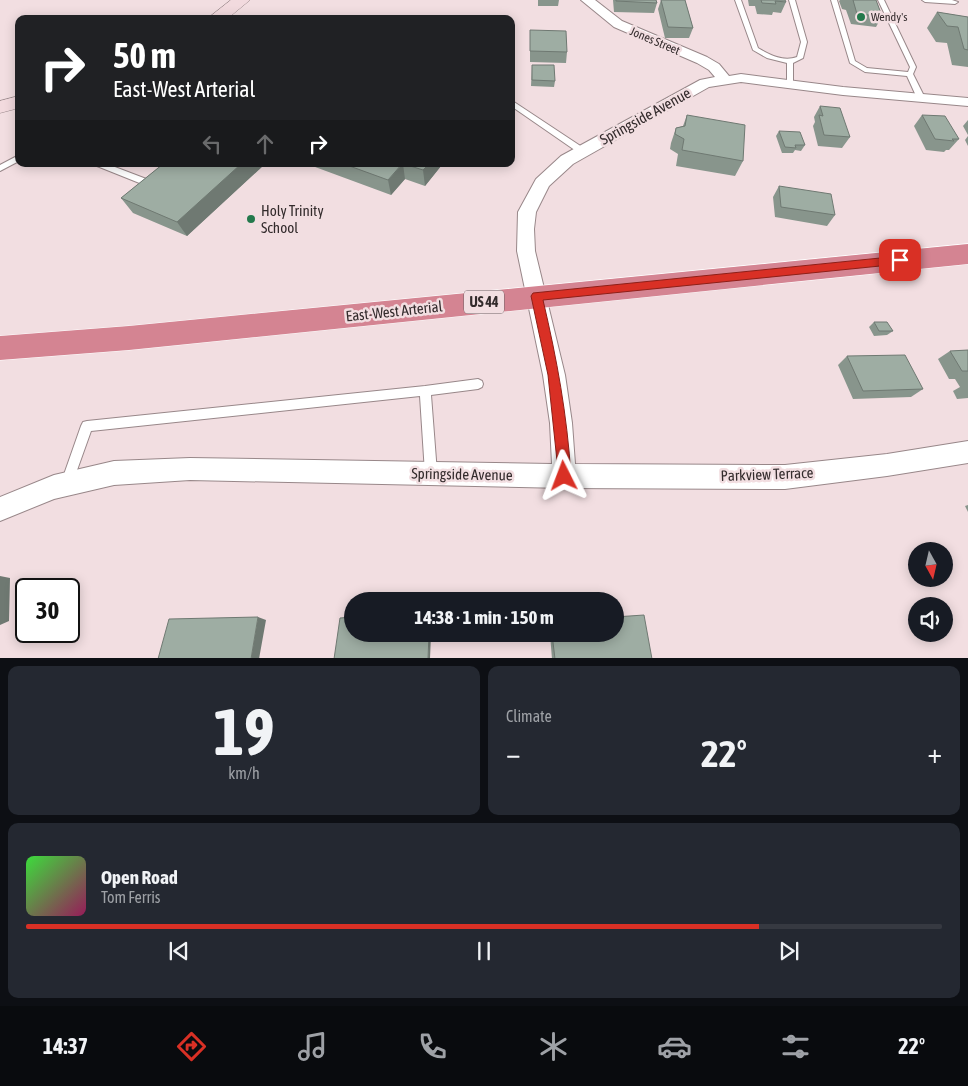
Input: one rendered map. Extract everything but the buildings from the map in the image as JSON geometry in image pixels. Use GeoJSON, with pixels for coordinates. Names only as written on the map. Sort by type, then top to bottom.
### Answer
{"type":"FeatureCollection","features":[{"type":"Feature","properties":{"kind":"highway","name":"East-West Arterial"},"geometry":{"type":"LineString","coordinates":[[0,348],[129,338],[968,254]]}},
{"type":"Feature","properties":{"kind":"main road"},"geometry":{"type":"LineString","coordinates":[[221,15],[242,0]]}},
{"type":"Feature","properties":{"kind":"main road"},"geometry":{"type":"LineString","coordinates":[[0,107],[15,103]]}},
{"type":"Feature","properties":{"kind":"street","name":"Jones Street"},"geometry":{"type":"LineString","coordinates":[[587,0],[618,24],[702,60],[714,67],[724,79]]}},
{"type":"Feature","properties":{"kind":"street","name":"Springside Avenue"},"geometry":{"type":"LineString","coordinates":[[0,509],[54,487],[114,473],[190,469],[564,476],[561,423],[554,375],[526,250],[525,230],[527,212],[542,182],[567,160],[582,151],[705,83],[724,79],[741,78],[791,86],[968,102]]}},
{"type":"Feature","properties":{"kind":"street","name":"Parkview Terrace"},"geometry":{"type":"LineString","coordinates":[[564,476],[785,476],[887,465],[968,452]]}},
{"type":"Feature","properties":{"kind":"lane"},"geometry":{"type":"LineString","coordinates":[[738,0],[755,50],[769,57],[790,62],[800,58],[804,42],[792,0]]}},
{"type":"Feature","properties":{"kind":"lane"},"geometry":{"type":"LineString","coordinates":[[834,0],[852,62],[865,70],[910,74]]}},
{"type":"Feature","properties":{"kind":"lane"},"geometry":{"type":"LineString","coordinates":[[881,0],[913,67],[910,74],[921,98]]}},
{"type":"Feature","properties":{"kind":"lane"},"geometry":{"type":"LineString","coordinates":[[925,0],[955,2]]}},
{"type":"Feature","properties":{"kind":"lane"},"geometry":{"type":"LineString","coordinates":[[790,62],[791,86]]}},
{"type":"Feature","properties":{"kind":"lane"},"geometry":{"type":"LineString","coordinates":[[515,105],[582,151]]}},
{"type":"Feature","properties":{"kind":"lane"},"geometry":{"type":"LineString","coordinates":[[0,168],[15,160]]}},
{"type":"Feature","properties":{"kind":"lane"},"geometry":{"type":"LineString","coordinates":[[108,167],[150,184],[162,174]]}},
{"type":"Feature","properties":{"kind":"lane"},"geometry":{"type":"LineString","coordinates":[[67,484],[87,426],[478,384]]}},
{"type":"Feature","properties":{"kind":"lane"},"geometry":{"type":"LineString","coordinates":[[425,390],[431,473]]}},
{"type":"Feature","properties":{"kind":"place","name":"Wendy's"},"geometry":{"type":"Point","coordinates":[861,17]}},
{"type":"Feature","properties":{"kind":"place","name":"Holy Trinity School"},"geometry":{"type":"Point","coordinates":[251,219]}},
{"type":"Feature","properties":{"kind":"route"},"geometry":{"type":"LineString","coordinates":[[564,476],[561,423],[554,375],[537,296],[900,260]]}}]}
